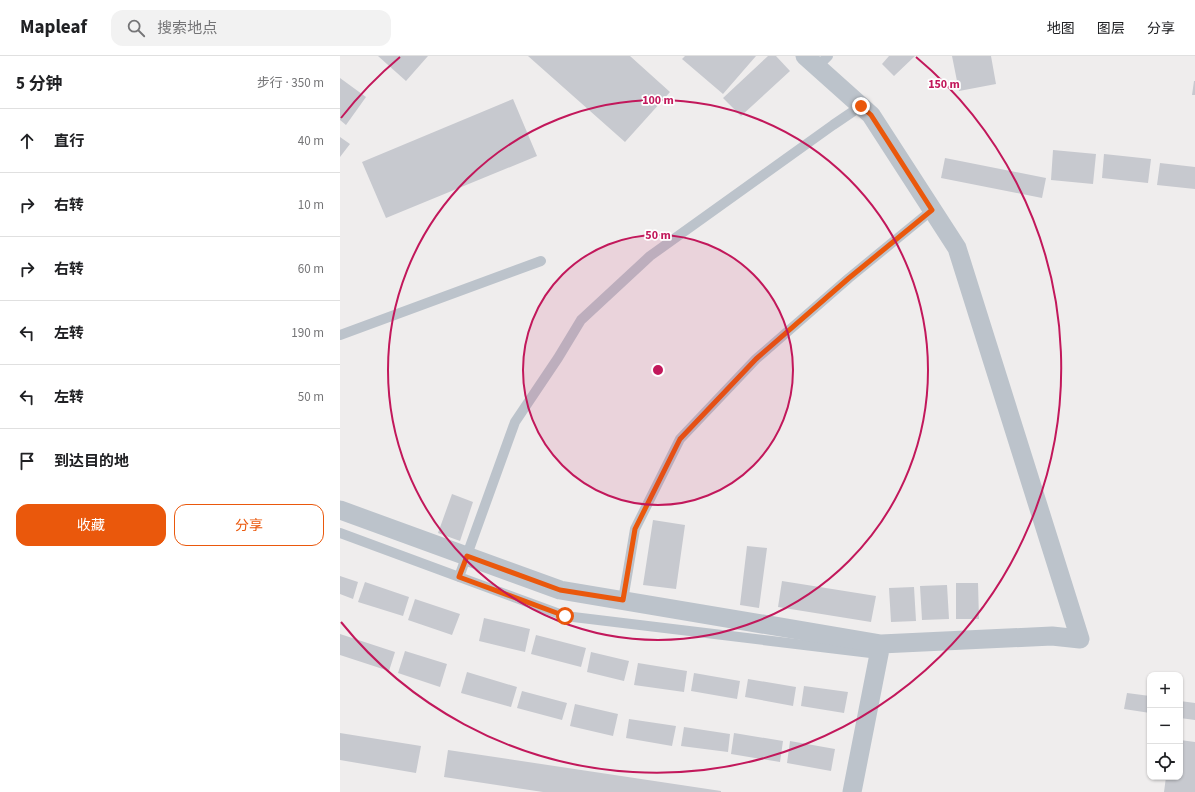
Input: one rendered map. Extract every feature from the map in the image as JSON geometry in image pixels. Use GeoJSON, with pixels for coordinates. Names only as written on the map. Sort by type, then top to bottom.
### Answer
{"type":"FeatureCollection","features":[{"type":"Feature","properties":{"kind":"street"},"geometry":{"type":"LineString","coordinates":[[340,510],[560,590],[623,600],[880,649],[1052,636],[1080,639],[957,248],[871,115],[816,60]]}},
{"type":"Feature","properties":{"kind":"street"},"geometry":{"type":"LineString","coordinates":[[852,792],[880,649]]}},
{"type":"Feature","properties":{"kind":"lane"},"geometry":{"type":"LineString","coordinates":[[459,577],[515,422],[558,358],[581,320],[650,256],[861,106]]}},
{"type":"Feature","properties":{"kind":"lane"},"geometry":{"type":"LineString","coordinates":[[623,600],[635,529],[680,439],[756,359],[849,278],[932,210]]}},
{"type":"Feature","properties":{"kind":"lane"},"geometry":{"type":"LineString","coordinates":[[340,335],[541,261]]}},
{"type":"Feature","properties":{"kind":"lane"},"geometry":{"type":"LineString","coordinates":[[340,533],[565,616],[880,649]]}},
{"type":"Feature","properties":{"kind":"building"},"geometry":{"type":"Polygon","coordinates":[[[378,56],[428,56],[406,81],[378,56]]]}},
{"type":"Feature","properties":{"kind":"building"},"geometry":{"type":"Polygon","coordinates":[[[528,56],[630,56],[670,92],[625,142],[528,56]]]}},
{"type":"Feature","properties":{"kind":"building"},"geometry":{"type":"Polygon","coordinates":[[[685,56],[756,56],[723,94],[682,59],[685,56]]]}},
{"type":"Feature","properties":{"kind":"building"},"geometry":{"type":"Polygon","coordinates":[[[768,56],[776,56],[790,71],[741,116],[723,98],[768,56]]]}},
{"type":"Feature","properties":{"kind":"building"},"geometry":{"type":"Polygon","coordinates":[[[889,56],[915,56],[894,76],[882,64],[889,56]]]}},
{"type":"Feature","properties":{"kind":"building"},"geometry":{"type":"Polygon","coordinates":[[[952,56],[991,56],[996,84],[959,91],[952,56]]]}},
{"type":"Feature","properties":{"kind":"building"},"geometry":{"type":"Polygon","coordinates":[[[340,78],[366,97],[346,125],[340,120],[340,78]]]}},
{"type":"Feature","properties":{"kind":"building"},"geometry":{"type":"Polygon","coordinates":[[[1194,81],[1195,95],[1192,95],[1194,81]]]}},
{"type":"Feature","properties":{"kind":"building"},"geometry":{"type":"Polygon","coordinates":[[[513,99],[537,156],[386,218],[362,162],[513,99]]]}},
{"type":"Feature","properties":{"kind":"building"},"geometry":{"type":"Polygon","coordinates":[[[340,137],[350,144],[340,157],[340,137]]]}},
{"type":"Feature","properties":{"kind":"building"},"geometry":{"type":"Polygon","coordinates":[[[1053,150],[1096,154],[1093,184],[1051,180],[1053,150]]]}},
{"type":"Feature","properties":{"kind":"building"},"geometry":{"type":"Polygon","coordinates":[[[1104,154],[1151,159],[1148,183],[1102,178],[1104,154]]]}},
{"type":"Feature","properties":{"kind":"building"},"geometry":{"type":"Polygon","coordinates":[[[945,158],[1046,178],[1042,198],[941,178],[945,158]]]}},
{"type":"Feature","properties":{"kind":"building"},"geometry":{"type":"Polygon","coordinates":[[[1160,163],[1195,167],[1195,189],[1157,185],[1160,163]]]}},
{"type":"Feature","properties":{"kind":"building"},"geometry":{"type":"Polygon","coordinates":[[[452,494],[473,502],[460,541],[438,533],[452,494]]]}},
{"type":"Feature","properties":{"kind":"building"},"geometry":{"type":"Polygon","coordinates":[[[653,520],[685,525],[676,589],[643,585],[653,520]]]}},
{"type":"Feature","properties":{"kind":"building"},"geometry":{"type":"Polygon","coordinates":[[[747,546],[767,548],[759,608],[740,605],[747,546]]]}},
{"type":"Feature","properties":{"kind":"building"},"geometry":{"type":"Polygon","coordinates":[[[340,576],[358,582],[353,599],[340,594],[340,576]]]}},
{"type":"Feature","properties":{"kind":"building"},"geometry":{"type":"Polygon","coordinates":[[[782,581],[876,596],[871,622],[778,607],[782,581]]]}},
{"type":"Feature","properties":{"kind":"building"},"geometry":{"type":"Polygon","coordinates":[[[365,582],[409,597],[403,616],[358,602],[365,582]]]}},
{"type":"Feature","properties":{"kind":"building"},"geometry":{"type":"Polygon","coordinates":[[[956,583],[978,583],[979,619],[956,619],[956,583]]]}},
{"type":"Feature","properties":{"kind":"building"},"geometry":{"type":"Polygon","coordinates":[[[947,585],[949,619],[922,620],[920,586],[947,585]]]}},
{"type":"Feature","properties":{"kind":"building"},"geometry":{"type":"Polygon","coordinates":[[[914,587],[916,621],[891,622],[889,588],[914,587]]]}},
{"type":"Feature","properties":{"kind":"building"},"geometry":{"type":"Polygon","coordinates":[[[415,599],[460,614],[452,635],[408,620],[415,599]]]}},
{"type":"Feature","properties":{"kind":"building"},"geometry":{"type":"Polygon","coordinates":[[[484,618],[530,629],[525,652],[479,641],[484,618]]]}},
{"type":"Feature","properties":{"kind":"building"},"geometry":{"type":"Polygon","coordinates":[[[340,634],[395,652],[389,671],[340,655],[340,634]]]}},
{"type":"Feature","properties":{"kind":"building"},"geometry":{"type":"Polygon","coordinates":[[[536,635],[586,648],[581,667],[531,654],[536,635]]]}},
{"type":"Feature","properties":{"kind":"building"},"geometry":{"type":"Polygon","coordinates":[[[405,651],[447,664],[440,687],[398,673],[405,651]]]}},
{"type":"Feature","properties":{"kind":"building"},"geometry":{"type":"Polygon","coordinates":[[[591,652],[629,661],[624,681],[587,672],[591,652]]]}},
{"type":"Feature","properties":{"kind":"building"},"geometry":{"type":"Polygon","coordinates":[[[638,663],[687,671],[684,692],[634,685],[638,663]]]}},
{"type":"Feature","properties":{"kind":"building"},"geometry":{"type":"Polygon","coordinates":[[[467,672],[517,687],[511,707],[461,693],[467,672]]]}},
{"type":"Feature","properties":{"kind":"building"},"geometry":{"type":"Polygon","coordinates":[[[694,673],[740,681],[737,699],[691,691],[694,673]]]}},
{"type":"Feature","properties":{"kind":"building"},"geometry":{"type":"Polygon","coordinates":[[[748,679],[796,687],[793,706],[745,697],[748,679]]]}},
{"type":"Feature","properties":{"kind":"building"},"geometry":{"type":"Polygon","coordinates":[[[804,686],[848,692],[844,713],[801,706],[804,686]]]}},
{"type":"Feature","properties":{"kind":"building"},"geometry":{"type":"Polygon","coordinates":[[[522,691],[567,703],[562,720],[517,708],[522,691]]]}},
{"type":"Feature","properties":{"kind":"building"},"geometry":{"type":"Polygon","coordinates":[[[1127,693],[1147,696],[1147,713],[1124,709],[1127,693]]]}},
{"type":"Feature","properties":{"kind":"building"},"geometry":{"type":"Polygon","coordinates":[[[1183,701],[1195,703],[1195,720],[1183,718],[1183,701]]]}},
{"type":"Feature","properties":{"kind":"building"},"geometry":{"type":"Polygon","coordinates":[[[575,704],[618,714],[613,736],[570,726],[575,704]]]}},
{"type":"Feature","properties":{"kind":"building"},"geometry":{"type":"Polygon","coordinates":[[[629,719],[676,726],[672,746],[626,738],[629,719]]]}},
{"type":"Feature","properties":{"kind":"building"},"geometry":{"type":"Polygon","coordinates":[[[684,727],[730,734],[728,752],[681,746],[684,727]]]}},
{"type":"Feature","properties":{"kind":"building"},"geometry":{"type":"Polygon","coordinates":[[[340,733],[421,746],[416,773],[340,760],[340,733]]]}},
{"type":"Feature","properties":{"kind":"building"},"geometry":{"type":"Polygon","coordinates":[[[734,733],[783,741],[780,762],[731,754],[734,733]]]}},
{"type":"Feature","properties":{"kind":"building"},"geometry":{"type":"Polygon","coordinates":[[[1183,740],[1195,742],[1195,792],[1164,792],[1166,780],[1183,780],[1183,740]]]}},
{"type":"Feature","properties":{"kind":"building"},"geometry":{"type":"Polygon","coordinates":[[[790,741],[835,749],[831,771],[787,763],[790,741]]]}},
{"type":"Feature","properties":{"kind":"building"},"geometry":{"type":"Polygon","coordinates":[[[448,750],[721,792],[543,792],[444,777],[448,750]]]}},
{"type":"Feature","properties":{"kind":"route"},"geometry":{"type":"LineString","coordinates":[[565,616],[459,577],[467,556],[560,590],[623,600],[635,529],[680,439],[756,359],[849,278],[932,210],[871,115],[861,106]]}}]}
